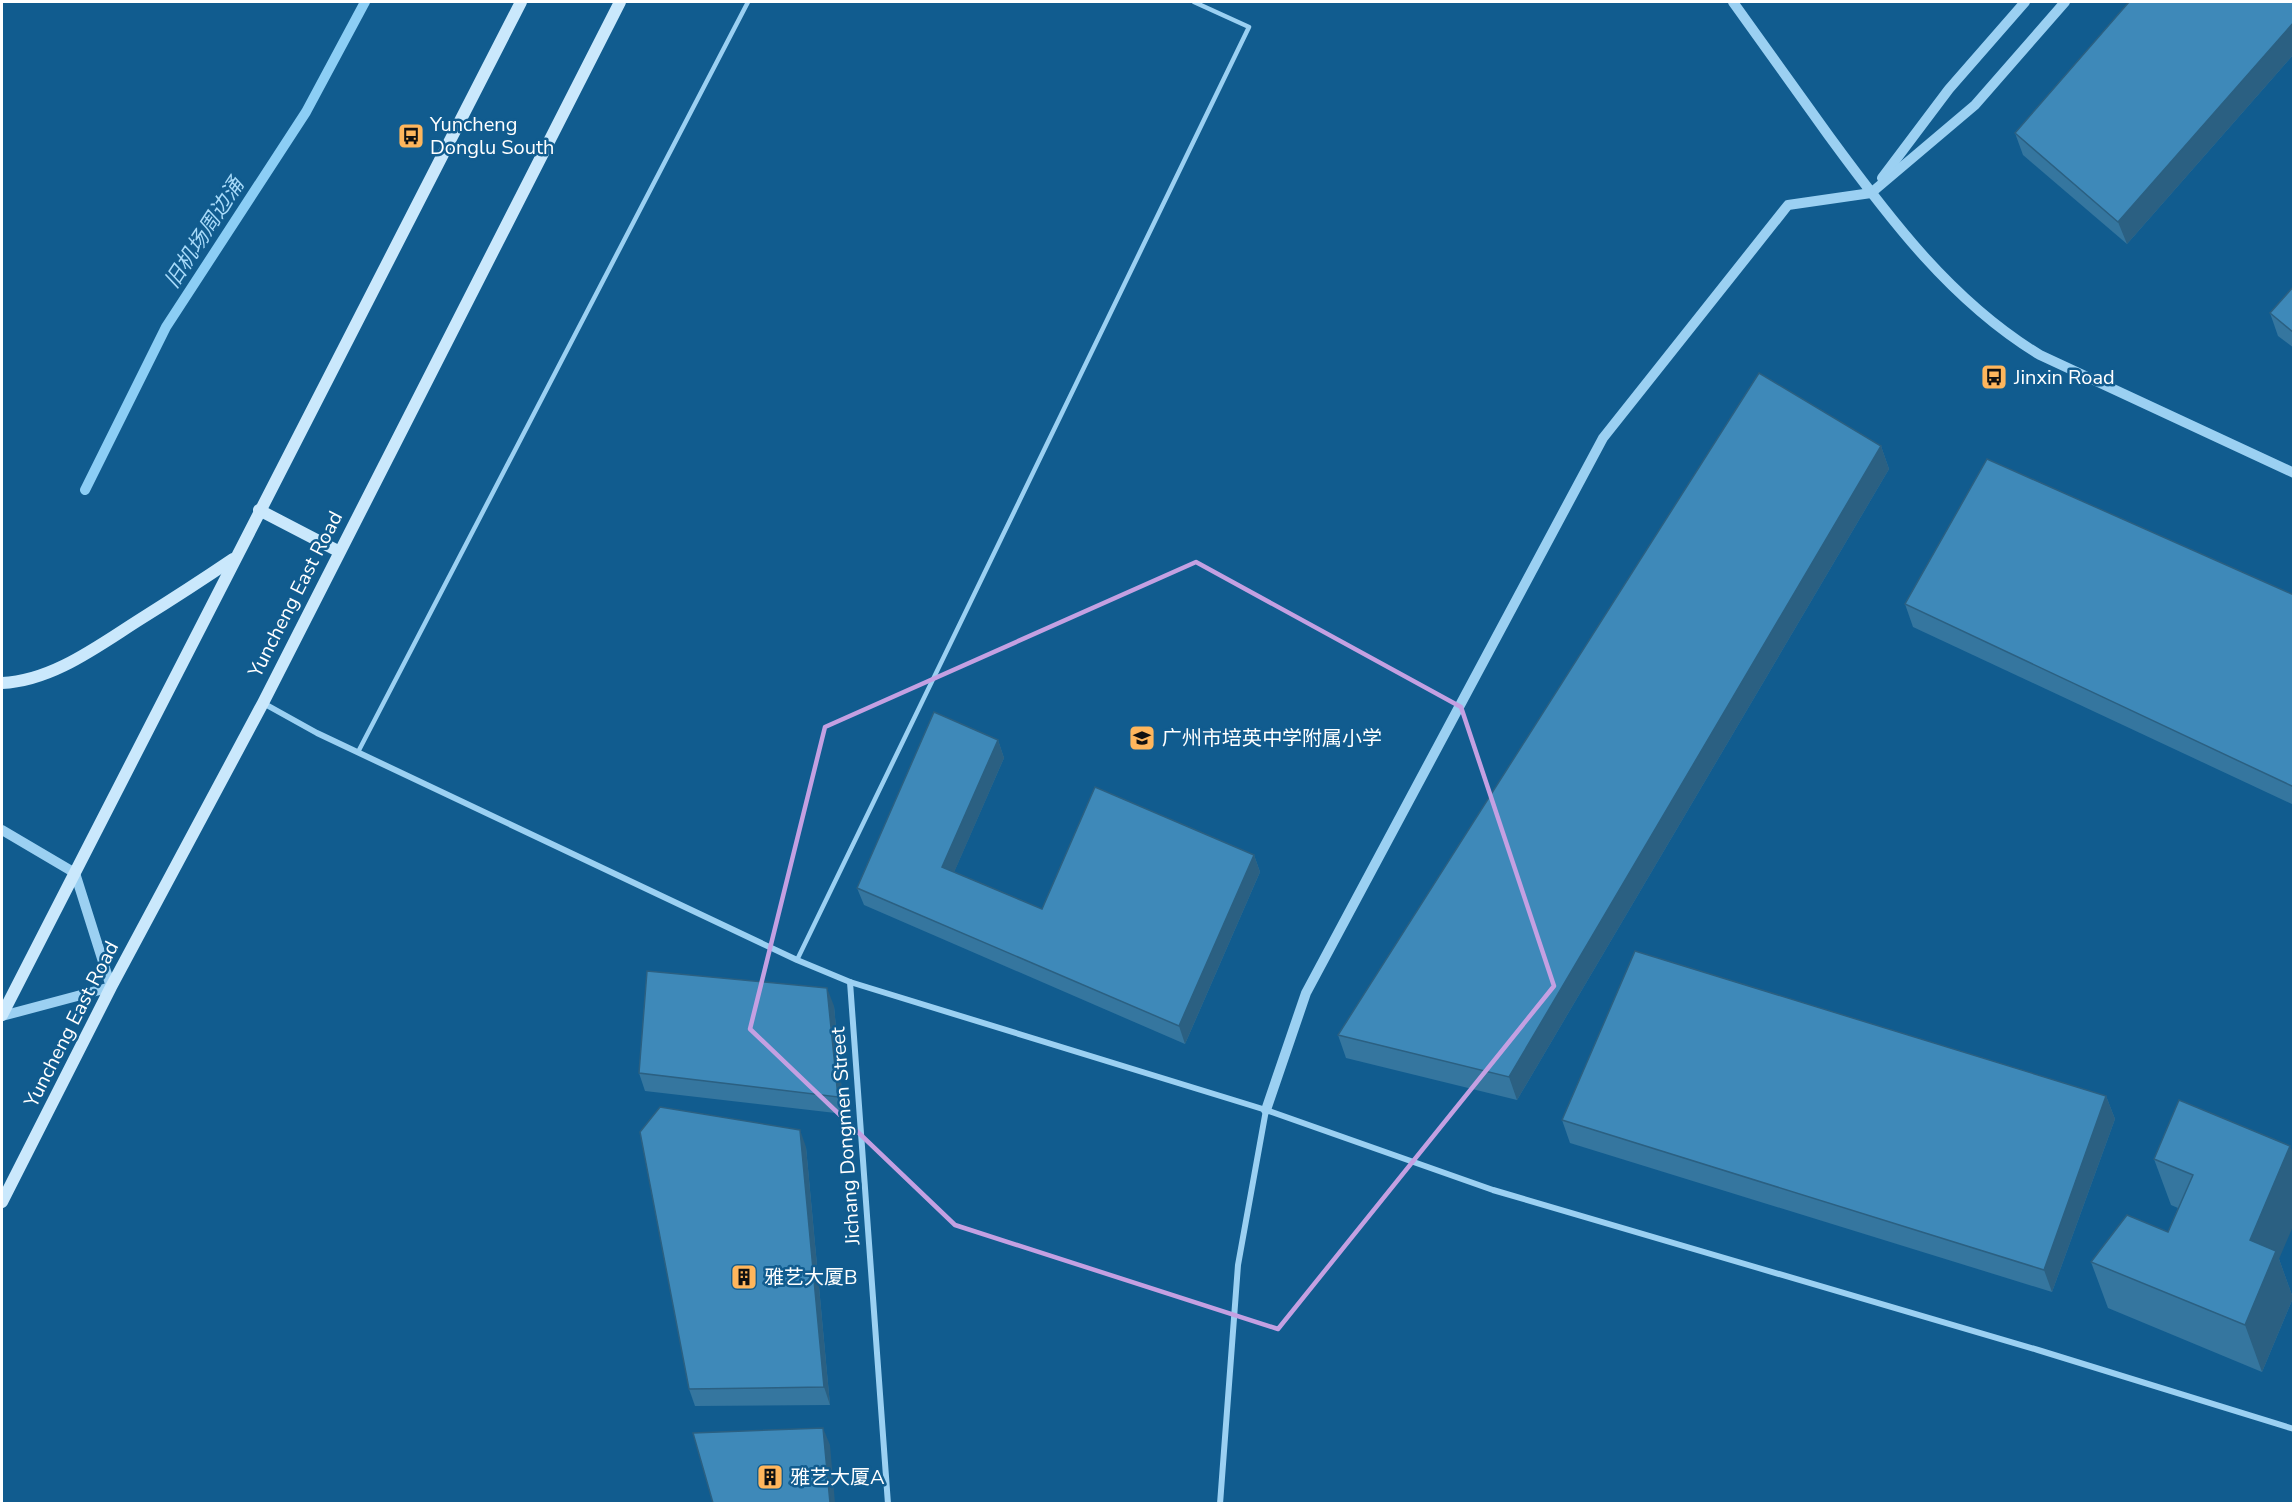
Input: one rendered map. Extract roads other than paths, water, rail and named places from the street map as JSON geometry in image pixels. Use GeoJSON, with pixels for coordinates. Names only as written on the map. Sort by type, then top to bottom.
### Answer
{"type":"FeatureCollection","features":[{"type":"Feature","properties":{"kind":"main road"},"geometry":{"type":"LineString","coordinates":[[2,1015],[521,2]]}},
{"type":"Feature","properties":{"kind":"main road","name":"Yuncheng East Road"},"geometry":{"type":"LineString","coordinates":[[2,1202],[111,987],[262,703],[620,2]]}},
{"type":"Feature","properties":{"kind":"main road"},"geometry":{"type":"LineString","coordinates":[[259,510],[338,551]]}},
{"type":"Feature","properties":{"kind":"main road"},"geometry":{"type":"LineString","coordinates":[[2,683],[15,683],[55,669],[93,650],[234,559]]}},
{"type":"Feature","properties":{"kind":"street"},"geometry":{"type":"LineString","coordinates":[[1733,2],[1871,193],[1909,241],[1985,317],[2010,337],[2040,356],[2294,473]]}},
{"type":"Feature","properties":{"kind":"street"},"geometry":{"type":"LineString","coordinates":[[1871,193],[1949,89],[2025,2]]}},
{"type":"Feature","properties":{"kind":"street"},"geometry":{"type":"LineString","coordinates":[[1220,1503],[1238,1265],[1266,1110],[1306,993],[1603,438],[1788,205],[1871,193],[1975,105],[2065,2]]}},
{"type":"Feature","properties":{"kind":"street"},"geometry":{"type":"LineString","coordinates":[[262,703],[317,733],[797,960],[850,982],[1266,1110],[1493,1190],[2038,1350],[2294,1429]]}},
{"type":"Feature","properties":{"kind":"street"},"geometry":{"type":"LineString","coordinates":[[2,830],[75,873],[111,987],[2,1015]]}},
{"type":"Feature","properties":{"kind":"street","name":"Jichang Dongmen Street"},"geometry":{"type":"LineString","coordinates":[[850,982],[888,1503]]}},
{"type":"Feature","properties":{"kind":"lane"},"geometry":{"type":"LineString","coordinates":[[358,752],[748,2]]}},
{"type":"Feature","properties":{"kind":"lane"},"geometry":{"type":"LineString","coordinates":[[797,960],[1249,27],[1194,2]]}},
{"type":"Feature","properties":{"kind":"waterway","name":"旧机场周边涌"},"geometry":{"type":"LineString","coordinates":[[85,490],[166,327],[306,112],[365,2]]}},
{"type":"Feature","properties":{"kind":"place","name":"Yuncheng Donglu South"},"geometry":{"type":"Point","coordinates":[411,136]}},
{"type":"Feature","properties":{"kind":"place","name":"Jinxin Road"},"geometry":{"type":"Point","coordinates":[1994,377]}},
{"type":"Feature","properties":{"kind":"place","name":"广州市培英中学附属小学"},"geometry":{"type":"Point","coordinates":[1142,738]}},
{"type":"Feature","properties":{"kind":"place","name":"雅艺大厦B"},"geometry":{"type":"Point","coordinates":[744,1277]}},
{"type":"Feature","properties":{"kind":"place","name":"雅艺大厦A"},"geometry":{"type":"Point","coordinates":[770,1477]}}]}
